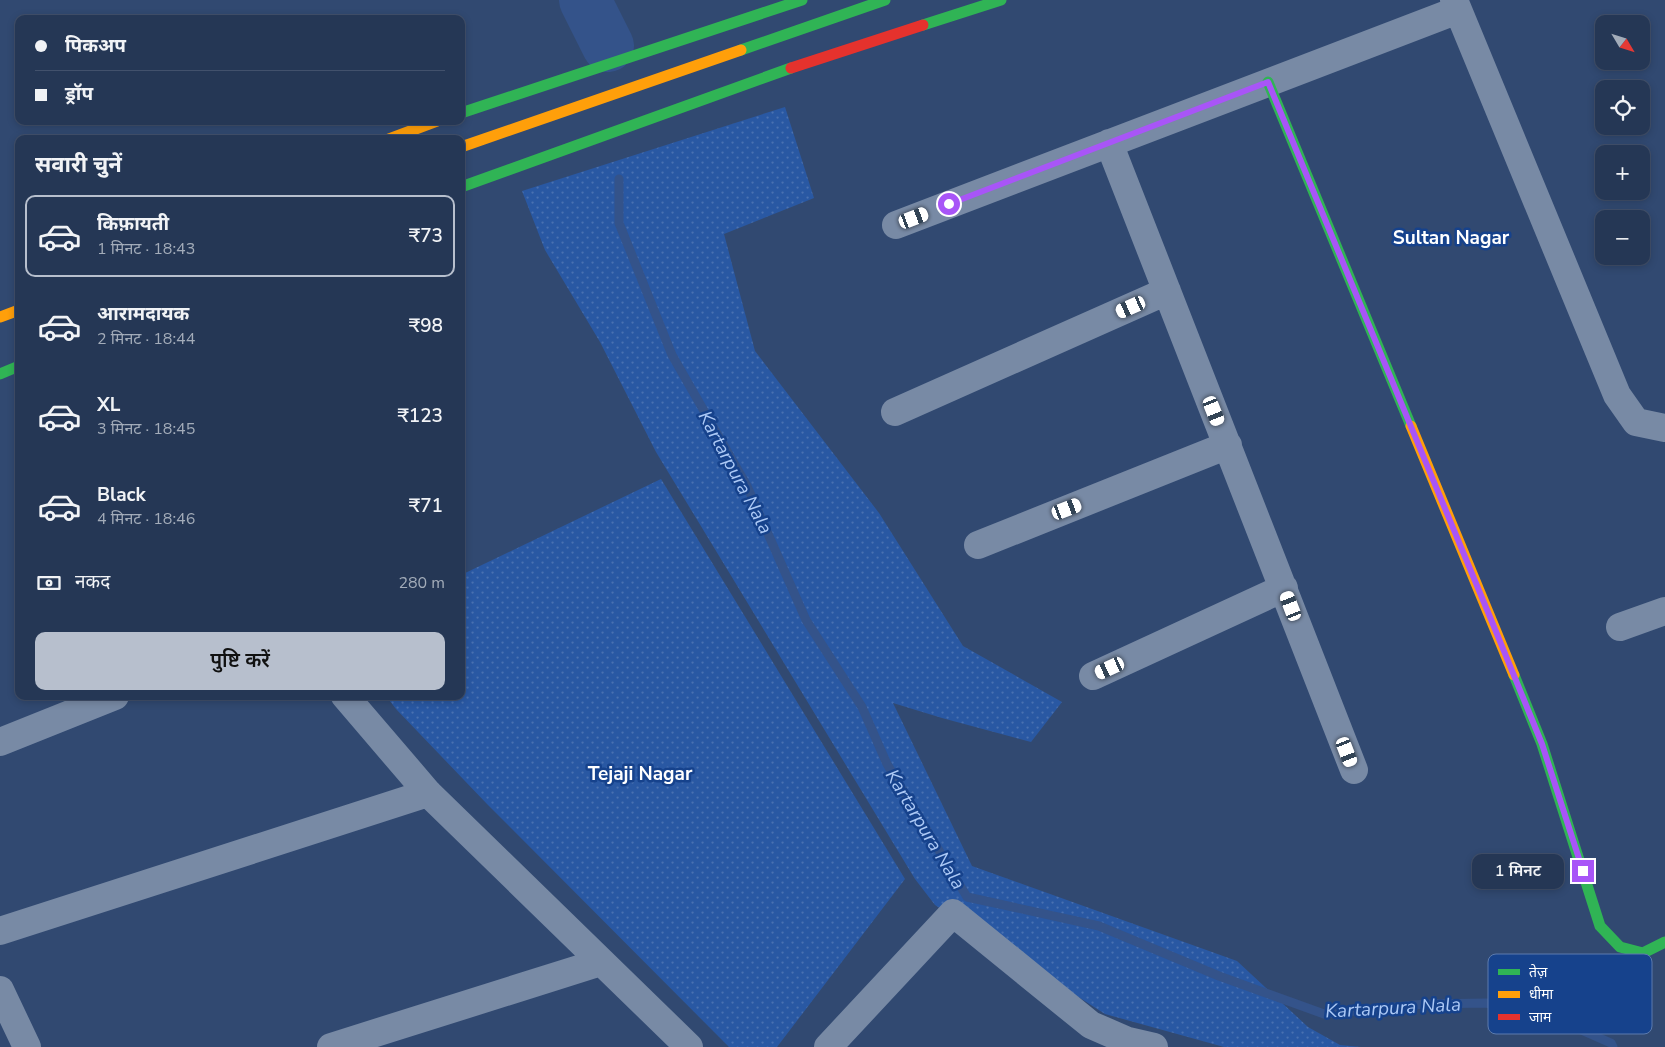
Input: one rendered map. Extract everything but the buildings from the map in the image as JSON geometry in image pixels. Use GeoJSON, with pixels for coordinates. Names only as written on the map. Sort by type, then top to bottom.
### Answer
{"type":"FeatureCollection","features":[{"type":"Feature","properties":{"kind":"main road"},"geometry":{"type":"LineString","coordinates":[[465,112],[802,0]]}},
{"type":"Feature","properties":{"kind":"main road"},"geometry":{"type":"LineString","coordinates":[[465,146],[885,0]]}},
{"type":"Feature","properties":{"kind":"main road"},"geometry":{"type":"LineString","coordinates":[[465,186],[821,57],[1001,0]]}},
{"type":"Feature","properties":{"kind":"main road"},"geometry":{"type":"LineString","coordinates":[[1268,82],[1542,744],[1600,926],[1620,947],[1643,953],[1665,942]]}},
{"type":"Feature","properties":{"kind":"main road"},"geometry":{"type":"LineString","coordinates":[[399,135],[426,125]]}},
{"type":"Feature","properties":{"kind":"main road"},"geometry":{"type":"LineString","coordinates":[[0,317],[15,311]]}},
{"type":"Feature","properties":{"kind":"main road"},"geometry":{"type":"LineString","coordinates":[[0,374],[15,368]]}},
{"type":"Feature","properties":{"kind":"street"},"geometry":{"type":"LineString","coordinates":[[896,225],[1268,82],[1456,5],[1617,395],[1636,422],[1665,428]]}},
{"type":"Feature","properties":{"kind":"street"},"geometry":{"type":"LineString","coordinates":[[1109,143],[1354,770]]}},
{"type":"Feature","properties":{"kind":"street"},"geometry":{"type":"LineString","coordinates":[[895,412],[1167,291]]}},
{"type":"Feature","properties":{"kind":"street"},"geometry":{"type":"LineString","coordinates":[[978,545],[1228,446]]}},
{"type":"Feature","properties":{"kind":"street"},"geometry":{"type":"LineString","coordinates":[[1093,676],[1284,588]]}},
{"type":"Feature","properties":{"kind":"street"},"geometry":{"type":"LineString","coordinates":[[1620,627],[1665,611]]}},
{"type":"Feature","properties":{"kind":"street"},"geometry":{"type":"LineString","coordinates":[[0,742],[105,700]]}},
{"type":"Feature","properties":{"kind":"street"},"geometry":{"type":"LineString","coordinates":[[349,700],[428,793],[689,1047]]}},
{"type":"Feature","properties":{"kind":"street"},"geometry":{"type":"LineString","coordinates":[[0,931],[428,793]]}},
{"type":"Feature","properties":{"kind":"street"},"geometry":{"type":"LineString","coordinates":[[828,1047],[953,912],[1091,1025],[1128,1041],[1154,1047]]}},
{"type":"Feature","properties":{"kind":"street"},"geometry":{"type":"LineString","coordinates":[[331,1047],[601,962]]}},
{"type":"Feature","properties":{"kind":"street"},"geometry":{"type":"LineString","coordinates":[[0,990],[27,1047]]}},
{"type":"Feature","properties":{"kind":"shaded area"},"geometry":{"type":"Polygon","coordinates":[[[785,107],[814,198],[724,234],[755,351],[879,513],[963,646],[1062,702],[1031,742],[893,703],[972,866],[1237,961],[1308,1027],[1340,1045],[1361,1047],[1224,1047],[1105,1014],[935,905],[915,879],[656,452],[600,342],[545,250],[522,191],[785,107]]]}},
{"type":"Feature","properties":{"kind":"shaded area"},"geometry":{"type":"Polygon","coordinates":[[[661,479],[905,879],[777,1047],[729,1047],[487,804],[389,700],[465,700],[465,573],[661,479]]]}},
{"type":"Feature","properties":{"kind":"waterway"},"geometry":{"type":"LineString","coordinates":[[585,0],[608,46]]}},
{"type":"Feature","properties":{"kind":"waterway","name":"Kartarpura Nala"},"geometry":{"type":"LineString","coordinates":[[619,179],[619,223],[672,355],[747,486],[806,620],[862,707],[887,764],[967,897],[1099,926],[1219,976],[1324,1014],[1425,1004],[1488,1003]]}},
{"type":"Feature","properties":{"kind":"waterway","name":"Kartarpura Nala"},"geometry":{"type":"LineString","coordinates":[[1590,1034],[1611,1043],[1613,1047]]}},
{"type":"Feature","properties":{"kind":"traffic: fast"},"geometry":{"type":"LineString","coordinates":[[465,112],[802,0]]}},
{"type":"Feature","properties":{"kind":"traffic: fast"},"geometry":{"type":"LineString","coordinates":[[741,50],[885,0]]}},
{"type":"Feature","properties":{"kind":"traffic: fast"},"geometry":{"type":"LineString","coordinates":[[923,25],[1001,0]]}},
{"type":"Feature","properties":{"kind":"traffic: fast"},"geometry":{"type":"LineString","coordinates":[[465,186],[791,68]]}},
{"type":"Feature","properties":{"kind":"traffic: fast"},"geometry":{"type":"LineString","coordinates":[[1268,82],[1411,426]]}},
{"type":"Feature","properties":{"kind":"traffic: fast"},"geometry":{"type":"LineString","coordinates":[[0,374],[15,368]]}},
{"type":"Feature","properties":{"kind":"traffic: fast"},"geometry":{"type":"LineString","coordinates":[[1514,675],[1542,744],[1600,926],[1620,947],[1643,953],[1665,942]]}},
{"type":"Feature","properties":{"kind":"traffic: slow"},"geometry":{"type":"LineString","coordinates":[[465,146],[741,50]]}},
{"type":"Feature","properties":{"kind":"traffic: slow"},"geometry":{"type":"LineString","coordinates":[[400,135],[426,125]]}},
{"type":"Feature","properties":{"kind":"traffic: slow"},"geometry":{"type":"LineString","coordinates":[[0,317],[15,311]]}},
{"type":"Feature","properties":{"kind":"traffic: slow"},"geometry":{"type":"LineString","coordinates":[[1411,426],[1514,675]]}},
{"type":"Feature","properties":{"kind":"traffic: jam"},"geometry":{"type":"LineString","coordinates":[[791,68],[923,25]]}},
{"type":"Feature","properties":{"kind":"district","name":"Sultan Nagar"},"geometry":{"type":"Point","coordinates":[1451,237]}},
{"type":"Feature","properties":{"kind":"district","name":"Tejaji Nagar"},"geometry":{"type":"Point","coordinates":[640,773]}},
{"type":"Feature","properties":{"kind":"route"},"geometry":{"type":"LineString","coordinates":[[949,204],[1268,82],[1542,744],[1583,871]]}}]}
